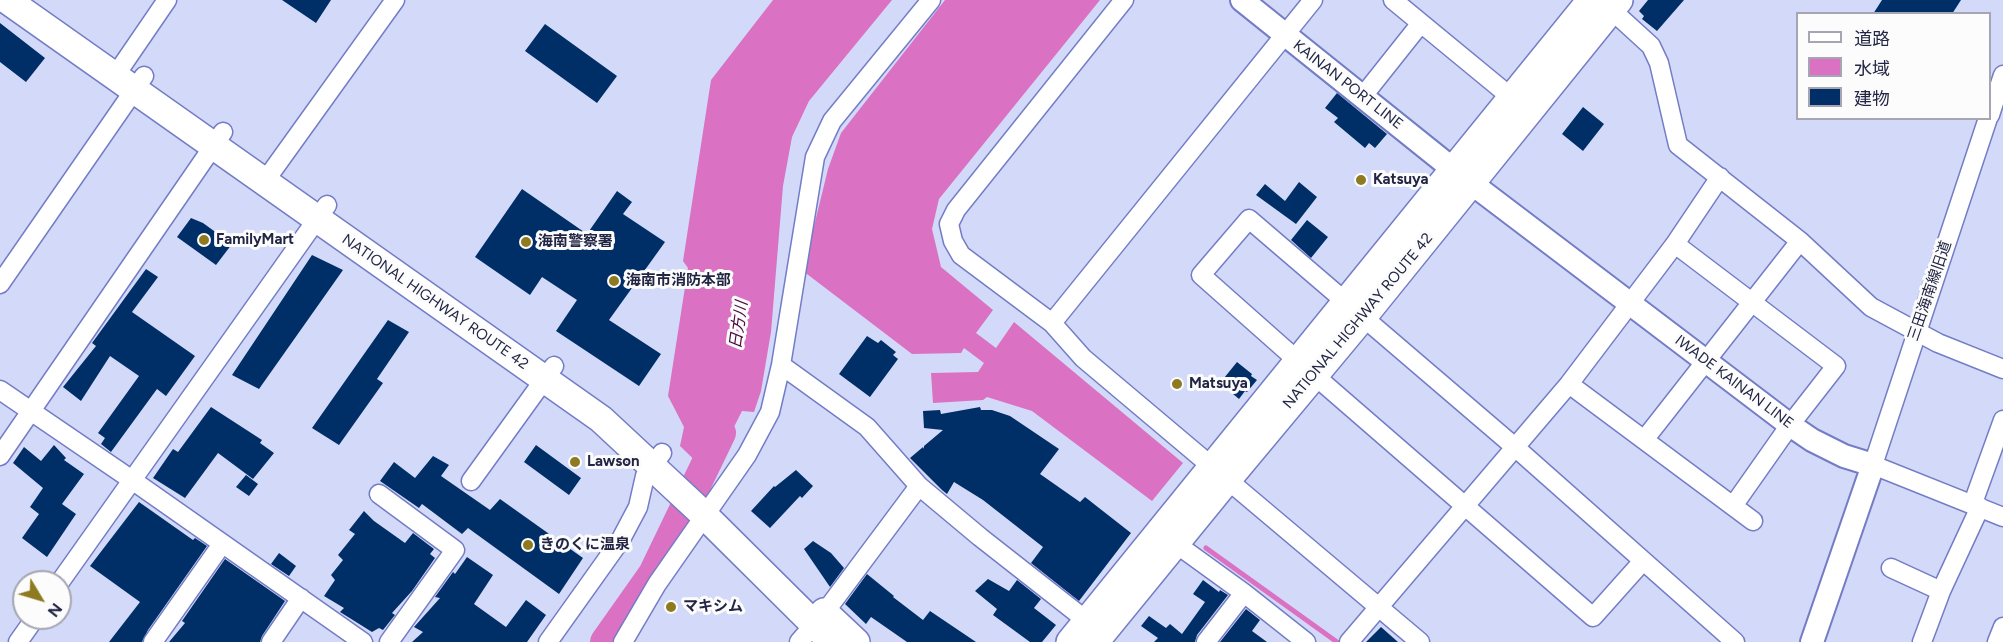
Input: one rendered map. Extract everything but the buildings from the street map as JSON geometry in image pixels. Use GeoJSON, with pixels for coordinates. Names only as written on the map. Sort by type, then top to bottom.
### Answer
{"type":"FeatureCollection","features":[{"type":"Feature","properties":{"kind":"highway","name":"NATIONAL HIGHWAY ROUTE 42"},"geometry":{"type":"LineString","coordinates":[[7,0],[129,76],[549,373],[625,418],[660,462],[707,507],[817,630],[856,642]]}},
{"type":"Feature","properties":{"kind":"highway","name":"NATIONAL HIGHWAY ROUTE 42"},"geometry":{"type":"LineString","coordinates":[[35,0],[129,76]]}},
{"type":"Feature","properties":{"kind":"highway","name":"NATIONAL HIGHWAY ROUTE 42"},"geometry":{"type":"LineString","coordinates":[[1463,176],[1512,98],[1605,2]]}},
{"type":"Feature","properties":{"kind":"highway","name":"NATIONAL HIGHWAY ROUTE 42"},"geometry":{"type":"LineString","coordinates":[[1070,642],[1096,632],[1220,472],[1605,2]]}},
{"type":"Feature","properties":{"kind":"main road","name":"KAINAN PORT LINE"},"geometry":{"type":"LineString","coordinates":[[1242,0],[1463,176]]}},
{"type":"Feature","properties":{"kind":"main road","name":"IWADE KAINAN LINE"},"geometry":{"type":"LineString","coordinates":[[1463,176],[1790,425],[1812,440],[1844,456],[1873,465]]}},
{"type":"Feature","properties":{"kind":"main road"},"geometry":{"type":"LineString","coordinates":[[1812,642],[1873,465]]}},
{"type":"Feature","properties":{"kind":"street"},"geometry":{"type":"LineString","coordinates":[[0,285],[129,76],[167,0]]}},
{"type":"Feature","properties":{"kind":"street"},"geometry":{"type":"LineString","coordinates":[[270,175],[395,0]]}},
{"type":"Feature","properties":{"kind":"street"},"geometry":{"type":"LineString","coordinates":[[629,640],[652,592],[707,507],[747,455],[766,422],[781,365],[814,156],[832,121],[931,0]]}},
{"type":"Feature","properties":{"kind":"street"},"geometry":{"type":"LineString","coordinates":[[1124,0],[956,210],[949,224],[953,241],[961,255],[1052,324],[1083,358],[1420,642]]}},
{"type":"Feature","properties":{"kind":"street"},"geometry":{"type":"LineString","coordinates":[[1052,324],[1313,0]]}},
{"type":"Feature","properties":{"kind":"street"},"geometry":{"type":"LineString","coordinates":[[1393,0],[1512,98]]}},
{"type":"Feature","properties":{"kind":"street"},"geometry":{"type":"LineString","coordinates":[[1605,2],[1651,45],[1659,63],[1678,145],[1800,241],[1871,307],[1916,333],[2003,369]]}},
{"type":"Feature","properties":{"kind":"street"},"geometry":{"type":"LineString","coordinates":[[1363,96],[1421,23]]}},
{"type":"Feature","properties":{"kind":"street","name":"三田海南線旧道"},"geometry":{"type":"LineString","coordinates":[[1991,111],[2002,80]]}},
{"type":"Feature","properties":{"kind":"street","name":"三田海南線旧道"},"geometry":{"type":"LineString","coordinates":[[1873,465],[1988,120]]}},
{"type":"Feature","properties":{"kind":"street"},"geometry":{"type":"LineString","coordinates":[[0,456],[218,139]]}},
{"type":"Feature","properties":{"kind":"street"},"geometry":{"type":"LineString","coordinates":[[1349,642],[1569,384],[1675,244],[1720,177]]}},
{"type":"Feature","properties":{"kind":"street"},"geometry":{"type":"LineString","coordinates":[[68,570],[322,212]]}},
{"type":"Feature","properties":{"kind":"street"},"geometry":{"type":"LineString","coordinates":[[1643,561],[1593,617],[1201,274],[1249,219],[1516,448],[1735,642]]}},
{"type":"Feature","properties":{"kind":"street"},"geometry":{"type":"LineString","coordinates":[[1644,440],[1800,241]]}},
{"type":"Feature","properties":{"kind":"street"},"geometry":{"type":"LineString","coordinates":[[1675,244],[1836,366],[1790,425],[1733,506]]}},
{"type":"Feature","properties":{"kind":"street"},"geometry":{"type":"LineString","coordinates":[[781,365],[867,427],[920,486],[1096,632]]}},
{"type":"Feature","properties":{"kind":"street"},"geometry":{"type":"LineString","coordinates":[[471,481],[549,373]]}},
{"type":"Feature","properties":{"kind":"street"},"geometry":{"type":"LineString","coordinates":[[1569,384],[1753,521]]}},
{"type":"Feature","properties":{"kind":"street"},"geometry":{"type":"LineString","coordinates":[[0,390],[363,642]]}},
{"type":"Feature","properties":{"kind":"street"},"geometry":{"type":"LineString","coordinates":[[1922,642],[1976,505],[2003,420]]}},
{"type":"Feature","properties":{"kind":"street"},"geometry":{"type":"LineString","coordinates":[[548,642],[620,541],[638,507],[645,476],[660,462]]}},
{"type":"Feature","properties":{"kind":"street"},"geometry":{"type":"LineString","coordinates":[[1873,465],[2003,517]]}},
{"type":"Feature","properties":{"kind":"street"},"geometry":{"type":"LineString","coordinates":[[817,630],[920,486]]}},
{"type":"Feature","properties":{"kind":"street"},"geometry":{"type":"LineString","coordinates":[[379,494],[455,550],[389,642]]}},
{"type":"Feature","properties":{"kind":"street"},"geometry":{"type":"LineString","coordinates":[[1168,538],[1244,592],[1306,642]]}},
{"type":"Feature","properties":{"kind":"street"},"geometry":{"type":"LineString","coordinates":[[153,642],[222,544]]}},
{"type":"Feature","properties":{"kind":"street"},"geometry":{"type":"LineString","coordinates":[[1891,568],[1941,591]]}},
{"type":"Feature","properties":{"kind":"street"},"geometry":{"type":"LineString","coordinates":[[1206,642],[1244,592]]}},
{"type":"Feature","properties":{"kind":"street"},"geometry":{"type":"LineString","coordinates":[[271,642],[301,598]]}},
{"type":"Feature","properties":{"kind":"street"},"geometry":{"type":"LineString","coordinates":[[1997,642],[2003,627]]}},
{"type":"Feature","properties":{"kind":"water"},"geometry":{"type":"Polygon","coordinates":[[[773,0],[892,0],[809,101],[792,137],[783,186],[771,332],[761,391],[754,412],[742,411],[710,475],[680,446],[684,427],[668,396],[688,268],[683,261],[711,80],[773,0]]]}},
{"type":"Feature","properties":{"kind":"water"},"geometry":{"type":"Polygon","coordinates":[[[945,0],[1100,0],[939,199],[932,229],[941,267],[993,310],[976,333],[996,348],[1014,322],[1183,463],[1152,501],[1032,411],[987,397],[983,400],[933,403],[931,373],[978,372],[984,363],[964,348],[961,353],[912,354],[803,271],[828,169],[841,133],[945,0]]]}},
{"type":"Feature","properties":{"kind":"waterway","name":"日方川"},"geometry":{"type":"LineString","coordinates":[[605,642],[653,574],[721,433]]}},
{"type":"Feature","properties":{"kind":"waterway"},"geometry":{"type":"LineString","coordinates":[[1206,548],[1337,642]]}},
{"type":"Feature","properties":{"kind":"place","name":"Katsuya"},"geometry":{"type":"Point","coordinates":[1361,180]}},
{"type":"Feature","properties":{"kind":"place","name":"FamilyMart"},"geometry":{"type":"Point","coordinates":[204,240]}},
{"type":"Feature","properties":{"kind":"place","name":"海南警察署"},"geometry":{"type":"Point","coordinates":[526,242]}},
{"type":"Feature","properties":{"kind":"place","name":"海南市消防本部"},"geometry":{"type":"Point","coordinates":[614,281]}},
{"type":"Feature","properties":{"kind":"place","name":"Matsuya"},"geometry":{"type":"Point","coordinates":[1177,384]}},
{"type":"Feature","properties":{"kind":"place","name":"Lawson"},"geometry":{"type":"Point","coordinates":[575,462]}},
{"type":"Feature","properties":{"kind":"place","name":"きのくに温泉"},"geometry":{"type":"Point","coordinates":[528,545]}},
{"type":"Feature","properties":{"kind":"place","name":"マキシム"},"geometry":{"type":"Point","coordinates":[671,607]}}]}
